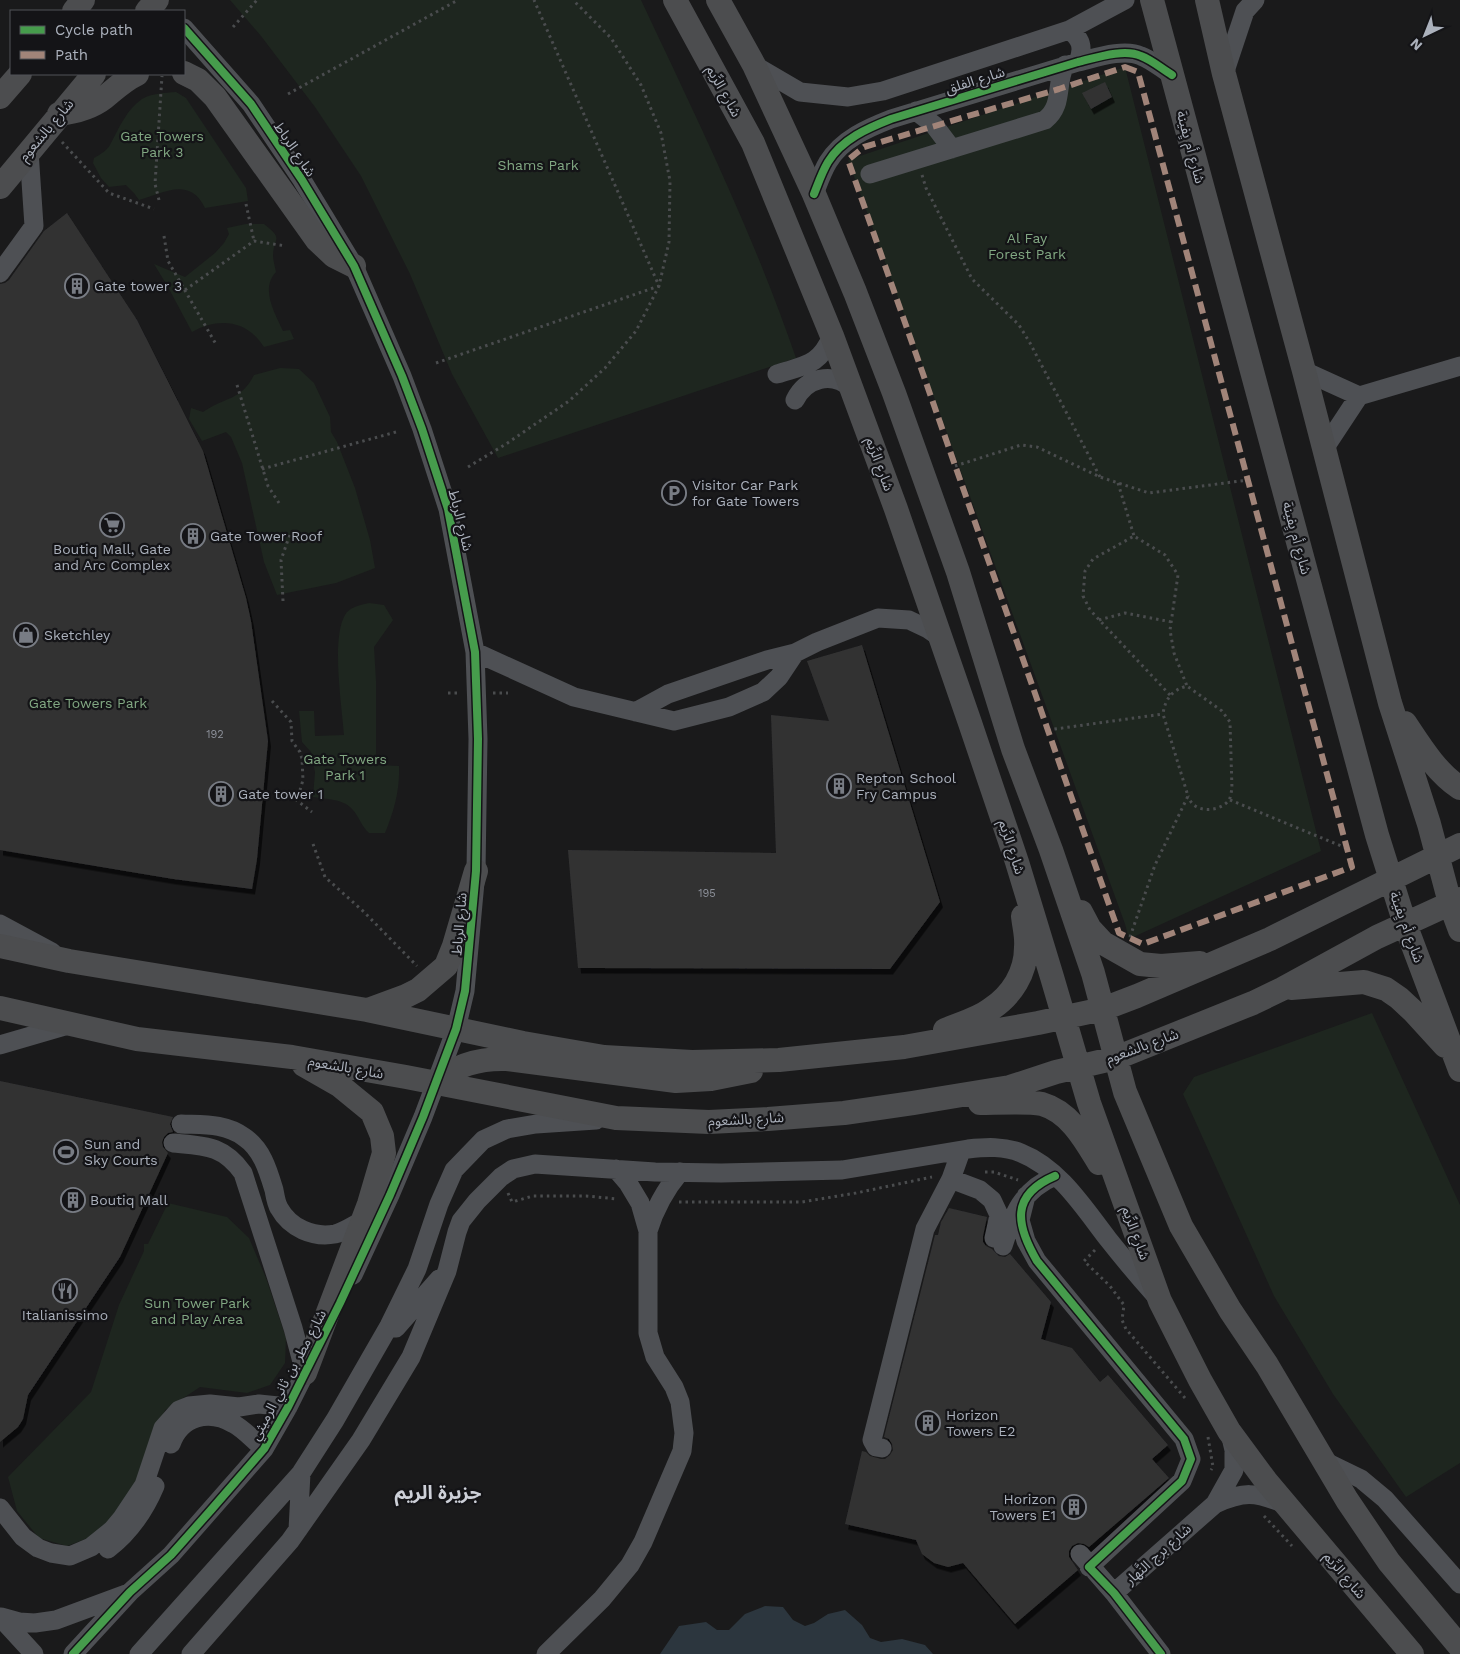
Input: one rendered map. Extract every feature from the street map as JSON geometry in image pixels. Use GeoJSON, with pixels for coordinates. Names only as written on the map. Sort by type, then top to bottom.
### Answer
{"type":"FeatureCollection","features":[{"type":"Feature","properties":{"kind":"main road"},"geometry":{"type":"LineString","coordinates":[[75,10],[83,0]]}},
{"type":"Feature","properties":{"kind":"main road","name":"شارع الرِّيم"},"geometry":{"type":"LineString","coordinates":[[675,0],[753,143],[832,336],[896,509],[1017,862],[1064,1017],[1077,1067],[1160,1301],[1200,1380],[1229,1431],[1266,1481],[1412,1654]]}},
{"type":"Feature","properties":{"kind":"main road"},"geometry":{"type":"LineString","coordinates":[[718,0],[754,65],[814,194],[898,402],[958,572],[1013,749],[1051,850],[1093,973],[1125,1092],[1180,1226],[1230,1310],[1267,1365],[1347,1500],[1389,1562],[1460,1647]]}},
{"type":"Feature","properties":{"kind":"main road","name":"شارع أم يِفينة"},"geometry":{"type":"LineString","coordinates":[[1152,0],[1390,879],[1457,1062]]}},
{"type":"Feature","properties":{"kind":"main road"},"geometry":{"type":"LineString","coordinates":[[1206,0],[1390,703],[1455,901],[1460,930]]}},
{"type":"Feature","properties":{"kind":"main road"},"geometry":{"type":"LineString","coordinates":[[0,98],[19,75]]}},
{"type":"Feature","properties":{"kind":"main road","name":"شارع بالشعوم"},"geometry":{"type":"LineString","coordinates":[[0,187],[53,120],[93,75]]}},
{"type":"Feature","properties":{"kind":"main road"},"geometry":{"type":"LineString","coordinates":[[53,120],[97,103],[120,83],[135,75]]}},
{"type":"Feature","properties":{"kind":"main road"},"geometry":{"type":"LineString","coordinates":[[173,75],[198,80],[215,97],[318,240],[334,256],[354,266]]}},
{"type":"Feature","properties":{"kind":"main road"},"geometry":{"type":"LineString","coordinates":[[1390,703],[1434,766],[1460,788]]}},
{"type":"Feature","properties":{"kind":"main road"},"geometry":{"type":"LineString","coordinates":[[0,946],[69,961],[367,1010],[523,1043],[604,1057],[692,1062],[779,1060],[904,1047],[1102,1009],[1270,940],[1460,845]]}},
{"type":"Feature","properties":{"kind":"main road"},"geometry":{"type":"LineString","coordinates":[[1051,850],[1090,928],[1103,943],[1140,964],[1161,966],[1220,962]]}},
{"type":"Feature","properties":{"kind":"main road"},"geometry":{"type":"LineString","coordinates":[[904,1047],[990,1010],[1006,997],[1015,985],[1023,969],[1026,947],[1017,862]]}},
{"type":"Feature","properties":{"kind":"main road"},"geometry":{"type":"LineString","coordinates":[[367,1010],[418,990],[446,966],[454,946],[476,871]]}},
{"type":"Feature","properties":{"kind":"main road","name":"شارع بالشعوم"},"geometry":{"type":"LineString","coordinates":[[0,1008],[137,1039],[292,1057],[616,1118],[709,1122],[768,1119],[844,1113],[1010,1087],[1077,1067],[1116,1058],[1282,989],[1377,937],[1455,901]]}},
{"type":"Feature","properties":{"kind":"main road"},"geometry":{"type":"LineString","coordinates":[[1282,989],[1364,982],[1386,988],[1413,1011],[1457,1062]]}},
{"type":"Feature","properties":{"kind":"main road"},"geometry":{"type":"LineString","coordinates":[[292,1057],[339,1085],[372,1112],[382,1136],[384,1153],[369,1204],[305,1373]]}},
{"type":"Feature","properties":{"kind":"main road"},"geometry":{"type":"LineString","coordinates":[[434,1083],[468,1063],[494,1059],[507,1059],[676,1081],[728,1077],[779,1060]]}},
{"type":"Feature","properties":{"kind":"main road"},"geometry":{"type":"LineString","coordinates":[[913,1103],[1041,1104],[1061,1113],[1082,1134],[1128,1211]]}},
{"type":"Feature","properties":{"kind":"street","name":"شارع الفلق"},"geometry":{"type":"LineString","coordinates":[[754,65],[800,92],[848,97],[883,91],[1069,30],[1124,0]]}},
{"type":"Feature","properties":{"kind":"street"},"geometry":{"type":"LineString","coordinates":[[1224,74],[1245,11],[1255,0]]}},
{"type":"Feature","properties":{"kind":"street","name":"شارع الرباط"},"geometry":{"type":"LineString","coordinates":[[185,29],[250,104],[302,180],[354,266],[402,376],[422,429],[448,509],[475,652],[478,739],[476,871],[466,992],[456,1029],[434,1083]]}},
{"type":"Feature","properties":{"kind":"street"},"geometry":{"type":"LineString","coordinates":[[870,174],[1045,120],[1055,110],[1058,102],[1059,81],[1081,48],[1075,34],[1069,30]]}},
{"type":"Feature","properties":{"kind":"street","name":"شارع الفلق"},"geometry":{"type":"LineString","coordinates":[[814,194],[828,161],[842,145],[863,130],[891,119],[1072,64],[1108,55],[1132,54],[1141,56],[1172,75]]}},
{"type":"Feature","properties":{"kind":"street"},"geometry":{"type":"LineString","coordinates":[[883,91],[879,100],[879,106],[886,116],[891,119]]}},
{"type":"Feature","properties":{"kind":"street"},"geometry":{"type":"LineString","coordinates":[[916,111],[934,126],[952,149]]}},
{"type":"Feature","properties":{"kind":"street"},"geometry":{"type":"LineString","coordinates":[[0,273],[34,226],[28,151]]}},
{"type":"Feature","properties":{"kind":"street"},"geometry":{"type":"LineString","coordinates":[[777,374],[813,363],[824,353],[832,336]]}},
{"type":"Feature","properties":{"kind":"street"},"geometry":{"type":"LineString","coordinates":[[1324,449],[1359,396],[1460,366]]}},
{"type":"Feature","properties":{"kind":"street"},"geometry":{"type":"LineString","coordinates":[[1304,371],[1359,396]]}},
{"type":"Feature","properties":{"kind":"street"},"geometry":{"type":"LineString","coordinates":[[795,400],[807,385],[814,380],[823,378],[845,382],[851,388]]}},
{"type":"Feature","properties":{"kind":"street"},"geometry":{"type":"LineString","coordinates":[[635,712],[668,694],[795,652],[878,618],[909,620],[928,629],[940,638]]}},
{"type":"Feature","properties":{"kind":"street"},"geometry":{"type":"LineString","coordinates":[[475,652],[574,697],[674,720],[729,707],[763,692],[780,678],[795,652]]}},
{"type":"Feature","properties":{"kind":"street"},"geometry":{"type":"LineString","coordinates":[[0,924],[69,961]]}},
{"type":"Feature","properties":{"kind":"street"},"geometry":{"type":"LineString","coordinates":[[0,1045],[72,1024]]}},
{"type":"Feature","properties":{"kind":"street","name":"شارع مطر بن ثاني الرميثي"},"geometry":{"type":"LineString","coordinates":[[73,1654],[130,1592],[171,1555],[264,1449],[288,1407],[340,1303],[390,1195],[423,1117],[434,1083]]}},
{"type":"Feature","properties":{"kind":"street"},"geometry":{"type":"LineString","coordinates":[[139,1654],[301,1473],[335,1420],[389,1326],[417,1269],[454,1170],[483,1140],[508,1129],[536,1124],[616,1118]]}},
{"type":"Feature","properties":{"kind":"street"},"geometry":{"type":"LineString","coordinates":[[181,1124],[226,1127],[252,1143],[260,1153],[270,1176],[279,1208],[302,1231],[319,1235],[336,1234],[362,1220]]}},
{"type":"Feature","properties":{"kind":"street"},"geometry":{"type":"LineString","coordinates":[[173,1143],[206,1146],[219,1150],[231,1158],[243,1173],[294,1328],[305,1373]]}},
{"type":"Feature","properties":{"kind":"street"},"geometry":{"type":"LineString","coordinates":[[191,1654],[298,1530],[361,1440],[412,1357],[447,1271],[456,1232],[461,1221],[477,1201],[513,1169],[535,1164],[721,1174],[842,1170],[934,1154],[987,1147],[1001,1148],[1020,1153],[1037,1161],[1055,1176],[1082,1205],[1160,1301]]}},
{"type":"Feature","properties":{"kind":"street"},"geometry":{"type":"LineString","coordinates":[[882,1448],[876,1447],[872,1440],[925,1228],[952,1176],[961,1151]]}},
{"type":"Feature","properties":{"kind":"street"},"geometry":{"type":"LineString","coordinates":[[546,1654],[602,1599],[630,1565],[643,1542],[682,1451],[684,1432],[680,1402],[674,1387],[655,1356],[648,1333],[648,1231],[644,1214],[634,1193],[616,1169]]}},
{"type":"Feature","properties":{"kind":"street"},"geometry":{"type":"LineString","coordinates":[[648,1231],[653,1215],[664,1194],[680,1172]]}},
{"type":"Feature","properties":{"kind":"street"},"geometry":{"type":"LineString","coordinates":[[952,1176],[980,1190],[992,1200],[1000,1215],[998,1244],[1012,1218],[1030,1193],[1041,1182],[1055,1176]]}},
{"type":"Feature","properties":{"kind":"street"},"geometry":{"type":"LineString","coordinates":[[1030,1193],[1020,1220],[1026,1242],[1037,1261],[1184,1439],[1191,1459],[1182,1481],[1084,1561],[1114,1594]]}},
{"type":"Feature","properties":{"kind":"street"},"geometry":{"type":"LineString","coordinates":[[368,1362],[404,1318],[447,1271]]}},
{"type":"Feature","properties":{"kind":"street"},"geometry":{"type":"LineString","coordinates":[[0,1508],[23,1536],[38,1548],[51,1553],[70,1556],[91,1547],[112,1530],[122,1518],[144,1484],[163,1428],[179,1410],[189,1406],[210,1404],[239,1406],[259,1404],[288,1407]]}},
{"type":"Feature","properties":{"kind":"street"},"geometry":{"type":"LineString","coordinates":[[0,1524],[16,1544],[34,1559],[51,1566],[78,1566],[102,1554],[122,1538],[134,1525],[154,1488],[174,1434],[182,1425],[190,1420],[201,1417],[224,1420],[234,1424],[264,1449]]}},
{"type":"Feature","properties":{"kind":"street","name":"شارع برج النَّهار"},"geometry":{"type":"LineString","coordinates":[[1162,1654],[1114,1594],[1214,1504],[1234,1470],[1234,1450],[1229,1431]]}},
{"type":"Feature","properties":{"kind":"street"},"geometry":{"type":"LineString","coordinates":[[1324,1461],[1361,1480],[1379,1494],[1460,1584]]}},
{"type":"Feature","properties":{"kind":"street"},"geometry":{"type":"LineString","coordinates":[[298,1530],[301,1473]]}},
{"type":"Feature","properties":{"kind":"street","name":"شارع برج النَّهار"},"geometry":{"type":"LineString","coordinates":[[1214,1504],[1234,1495],[1252,1494],[1268,1497],[1285,1504]]}},
{"type":"Feature","properties":{"kind":"street"},"geometry":{"type":"LineString","coordinates":[[0,1617],[19,1622],[35,1623],[56,1620],[130,1592]]}},
{"type":"Feature","properties":{"kind":"street"},"geometry":{"type":"LineString","coordinates":[[0,1617],[34,1654]]}},
{"type":"Feature","properties":{"kind":"path"},"geometry":{"type":"LineString","coordinates":[[233,27],[257,0]]}},
{"type":"Feature","properties":{"kind":"path"},"geometry":{"type":"LineString","coordinates":[[288,94],[458,0]]}},
{"type":"Feature","properties":{"kind":"path"},"geometry":{"type":"LineString","coordinates":[[534,0],[659,286]]}},
{"type":"Feature","properties":{"kind":"path"},"geometry":{"type":"LineString","coordinates":[[468,468],[569,401],[604,368],[636,331],[659,286],[669,242],[670,181],[661,133],[641,85],[611,38],[573,0]]}},
{"type":"Feature","properties":{"kind":"path"},"geometry":{"type":"LineString","coordinates":[[159,200],[155,184],[173,75]]}},
{"type":"Feature","properties":{"kind":"path"},"geometry":{"type":"LineString","coordinates":[[53,120],[109,192],[154,209]]}},
{"type":"Feature","properties":{"kind":"path"},"geometry":{"type":"LineString","coordinates":[[917,160],[926,188],[972,279],[1019,325],[1100,477]]}},
{"type":"Feature","properties":{"kind":"path"},"geometry":{"type":"LineString","coordinates":[[246,204],[254,241]]}},
{"type":"Feature","properties":{"kind":"path"},"geometry":{"type":"LineString","coordinates":[[164,236],[168,261],[217,346]]}},
{"type":"Feature","properties":{"kind":"path"},"geometry":{"type":"LineString","coordinates":[[185,290],[254,241],[286,246]]}},
{"type":"Feature","properties":{"kind":"path"},"geometry":{"type":"LineString","coordinates":[[436,363],[659,286]]}},
{"type":"Feature","properties":{"kind":"path"},"geometry":{"type":"LineString","coordinates":[[237,385],[268,486],[279,503]]}},
{"type":"Feature","properties":{"kind":"path"},"geometry":{"type":"LineString","coordinates":[[262,469],[396,432]]}},
{"type":"Feature","properties":{"kind":"path"},"geometry":{"type":"LineString","coordinates":[[955,466],[1021,445],[1037,447],[1100,477],[1150,493],[1248,480]]}},
{"type":"Feature","properties":{"kind":"path"},"geometry":{"type":"LineString","coordinates":[[1118,483],[1134,536],[1165,555],[1178,575],[1170,630],[1174,653],[1187,686],[1222,711],[1230,722],[1232,789],[1230,800],[1223,806],[1209,810],[1200,808],[1192,803],[1188,796],[1163,714],[1164,702],[1176,689],[1187,686]]}},
{"type":"Feature","properties":{"kind":"path"},"geometry":{"type":"LineString","coordinates":[[283,601],[281,560],[290,534]]}},
{"type":"Feature","properties":{"kind":"path"},"geometry":{"type":"LineString","coordinates":[[1134,536],[1093,559],[1085,571],[1083,596],[1090,610],[1170,695]]}},
{"type":"Feature","properties":{"kind":"path"},"geometry":{"type":"LineString","coordinates":[[1099,620],[1125,613],[1172,622]]}},
{"type":"Feature","properties":{"kind":"path"},"geometry":{"type":"LineString","coordinates":[[272,701],[291,722],[292,741],[300,752],[302,759],[303,780],[295,799],[312,812]]}},
{"type":"Feature","properties":{"kind":"path"},"geometry":{"type":"LineString","coordinates":[[1048,730],[1163,714]]}},
{"type":"Feature","properties":{"kind":"path"},"geometry":{"type":"LineString","coordinates":[[1129,939],[1155,865],[1188,796]]}},
{"type":"Feature","properties":{"kind":"path"},"geometry":{"type":"LineString","coordinates":[[1230,800],[1346,848]]}},
{"type":"Feature","properties":{"kind":"path"},"geometry":{"type":"LineString","coordinates":[[313,844],[325,877],[364,912],[421,970]]}},
{"type":"Feature","properties":{"kind":"path"},"geometry":{"type":"LineString","coordinates":[[664,1194],[681,1203],[802,1202],[952,1176],[994,1172],[1013,1178],[1030,1193]]}},
{"type":"Feature","properties":{"kind":"path"},"geometry":{"type":"LineString","coordinates":[[502,1177],[512,1202],[533,1196],[586,1196],[614,1200],[634,1193]]}},
{"type":"Feature","properties":{"kind":"path"},"geometry":{"type":"LineString","coordinates":[[1108,1238],[1084,1261],[1110,1286],[1124,1305],[1122,1320],[1126,1329],[1187,1401]]}},
{"type":"Feature","properties":{"kind":"path"},"geometry":{"type":"LineString","coordinates":[[1205,1431],[1213,1467],[1209,1475]]}},
{"type":"Feature","properties":{"kind":"path"},"geometry":{"type":"LineString","coordinates":[[1263,1514],[1293,1547]]}},
{"type":"Feature","properties":{"kind":"green space","name":"Shams Park"},"geometry":{"type":"Polygon","coordinates":[[[230,0],[641,0],[743,222],[780,312],[796,358],[498,458],[452,374],[410,274],[361,176],[315,107],[261,36],[230,0]]]}},
{"type":"Feature","properties":{"kind":"green space","name":"Al Fay Forest Park"},"geometry":{"type":"Polygon","coordinates":[[[1125,67],[1321,851],[1129,939],[848,160],[1125,67]]]}},
{"type":"Feature","properties":{"kind":"green space","name":"Gate Towers Park 3"},"geometry":{"type":"Polygon","coordinates":[[[176,92],[186,98],[246,188],[248,201],[205,208],[199,198],[192,192],[175,189],[139,200],[126,185],[109,187],[101,178],[93,163],[94,158],[108,148],[132,108],[142,99],[150,96],[176,92]]]}},
{"type":"Feature","properties":{"kind":"green space"},"geometry":{"type":"Polygon","coordinates":[[[246,224],[264,224],[276,236],[273,255],[276,272],[269,286],[270,301],[283,331],[290,330],[294,339],[264,347],[257,338],[241,326],[222,323],[202,327],[192,332],[154,264],[185,277],[215,253],[224,243],[229,234],[227,228],[246,224]]]}},
{"type":"Feature","properties":{"kind":"green space"},"geometry":{"type":"Polygon","coordinates":[[[280,368],[299,369],[314,383],[330,417],[331,432],[337,442],[355,488],[370,540],[375,568],[336,583],[277,595],[264,562],[242,463],[231,437],[226,432],[202,441],[189,419],[191,408],[203,412],[244,390],[254,375],[280,368]]]}},
{"type":"Feature","properties":{"kind":"green space","name":"Gate Towers Park 1"},"geometry":{"type":"Polygon","coordinates":[[[369,603],[384,605],[393,620],[374,647],[376,765],[399,766],[396,800],[385,833],[369,833],[349,806],[344,803],[313,797],[315,772],[311,752],[302,742],[299,711],[314,711],[315,736],[344,735],[338,673],[341,626],[349,610],[369,603]]]}},
{"type":"Feature","properties":{"kind":"green space"},"geometry":{"type":"Polygon","coordinates":[[[1372,1013],[1460,1205],[1460,1463],[1406,1497],[1333,1394],[1274,1296],[1183,1094],[1194,1077],[1372,1013]]]}},
{"type":"Feature","properties":{"kind":"green space","name":"Sun Tower Park and Play Area"},"geometry":{"type":"Polygon","coordinates":[[[168,1203],[227,1217],[249,1238],[266,1278],[286,1338],[285,1363],[270,1385],[247,1393],[200,1387],[165,1410],[138,1480],[114,1516],[91,1537],[67,1546],[39,1538],[17,1511],[8,1477],[91,1392],[119,1305],[144,1251],[144,1244],[148,1244],[168,1203]]]}},
{"type":"Feature","properties":{"kind":"shaded area"},"geometry":{"type":"Polygon","coordinates":[[[765,1606],[783,1607],[793,1620],[805,1626],[814,1623],[828,1614],[845,1610],[862,1625],[870,1638],[881,1642],[902,1639],[925,1645],[933,1654],[660,1654],[679,1626],[706,1622],[717,1630],[729,1630],[745,1614],[765,1606]]]}},
{"type":"Feature","properties":{"kind":"building"},"geometry":{"type":"Polygon","coordinates":[[[1105,82],[1112,97],[1091,109],[1082,93],[1105,82]]]}},
{"type":"Feature","properties":{"kind":"building","name":"Boutiq Mall, Gate and Arc Complex"},"geometry":{"type":"Polygon","coordinates":[[[67,213],[137,320],[203,451],[246,598],[268,741],[257,859],[252,889],[173,879],[0,850],[0,284],[9,280],[44,231],[67,213]]]}},
{"type":"Feature","properties":{"kind":"building","name":"Repton School Fry Campus"},"geometry":{"type":"Polygon","coordinates":[[[862,645],[940,902],[890,969],[578,968],[568,850],[776,853],[771,715],[829,721],[807,661],[862,645]]]}},
{"type":"Feature","properties":{"kind":"building","name":"Boutiq Mall"},"geometry":{"type":"Polygon","coordinates":[[[0,1081],[173,1117],[170,1124],[173,1132],[168,1133],[164,1137],[163,1147],[168,1153],[120,1257],[28,1395],[23,1419],[18,1427],[0,1442],[0,1081]]]}},
{"type":"Feature","properties":{"kind":"building"},"geometry":{"type":"Polygon","coordinates":[[[949,1208],[987,1217],[983,1236],[983,1242],[986,1246],[999,1256],[1005,1257],[1010,1254],[1051,1302],[1041,1339],[1072,1348],[1100,1382],[1108,1375],[1168,1445],[1152,1459],[1169,1478],[1089,1547],[1078,1543],[1072,1546],[1069,1551],[1069,1557],[1078,1570],[1015,1624],[963,1563],[948,1567],[934,1563],[922,1554],[916,1540],[845,1524],[862,1451],[870,1456],[885,1459],[893,1450],[889,1439],[884,1437],[935,1235],[938,1235],[941,1222],[949,1208]]]}},
{"type":"Feature","properties":{"kind":"marked path"},"geometry":{"type":"LineString","coordinates":[[1125,67],[1138,72],[1352,867],[1143,944],[1119,933],[848,160],[864,147],[1059,89],[1125,67]]}},
{"type":"Feature","properties":{"kind":"cycle path"},"geometry":{"type":"LineString","coordinates":[[73,1654],[130,1592],[171,1555],[211,1510],[264,1449],[288,1407],[340,1303],[390,1195],[423,1117],[456,1029],[465,991],[476,871],[478,739],[475,652],[448,509],[422,429],[402,376],[354,266],[302,180],[251,104],[185,29]]}},
{"type":"Feature","properties":{"kind":"cycle path"},"geometry":{"type":"LineString","coordinates":[[814,194],[826,166],[841,147],[856,135],[891,119],[1110,54],[1126,53],[1141,56],[1172,75]]}},
{"type":"Feature","properties":{"kind":"cycle path"},"geometry":{"type":"LineString","coordinates":[[1055,1176],[1030,1192],[1024,1202],[1021,1212],[1022,1223],[1030,1248],[1037,1261],[1184,1439],[1191,1459],[1182,1481],[1089,1567],[1114,1593],[1161,1654]]}},
{"type":"Feature","properties":{"kind":"place","name":"Gate tower 3"},"geometry":{"type":"Point","coordinates":[77,286]}},
{"type":"Feature","properties":{"kind":"place","name":"Visitor Car Park for Gate Towers"},"geometry":{"type":"Point","coordinates":[674,493]}},
{"type":"Feature","properties":{"kind":"place","name":"Boutiq Mall, Gate and Arc Complex"},"geometry":{"type":"Point","coordinates":[112,525]}},
{"type":"Feature","properties":{"kind":"place","name":"Gate Tower Roof"},"geometry":{"type":"Point","coordinates":[193,536]}},
{"type":"Feature","properties":{"kind":"place","name":"Sketchley"},"geometry":{"type":"Point","coordinates":[26,635]}},
{"type":"Feature","properties":{"kind":"place","name":"Repton School Fry Campus"},"geometry":{"type":"Point","coordinates":[839,786]}},
{"type":"Feature","properties":{"kind":"place","name":"Gate tower 1"},"geometry":{"type":"Point","coordinates":[221,794]}},
{"type":"Feature","properties":{"kind":"place","name":"Sun and Sky Courts"},"geometry":{"type":"Point","coordinates":[66,1152]}},
{"type":"Feature","properties":{"kind":"place","name":"Boutiq Mall"},"geometry":{"type":"Point","coordinates":[73,1200]}},
{"type":"Feature","properties":{"kind":"place","name":"Italianissimo"},"geometry":{"type":"Point","coordinates":[65,1291]}},
{"type":"Feature","properties":{"kind":"place","name":"Horizon Towers E2"},"geometry":{"type":"Point","coordinates":[928,1423]}},
{"type":"Feature","properties":{"kind":"place","name":"Horizon Towers E1"},"geometry":{"type":"Point","coordinates":[1074,1507]}},
{"type":"Feature","properties":{"kind":"district","name":"جزيرة الريم"},"geometry":{"type":"Point","coordinates":[438,1492]}},
{"type":"Feature","properties":{"kind":"park label","name":"Gate Towers Park"},"geometry":{"type":"Point","coordinates":[88,703]}}]}
